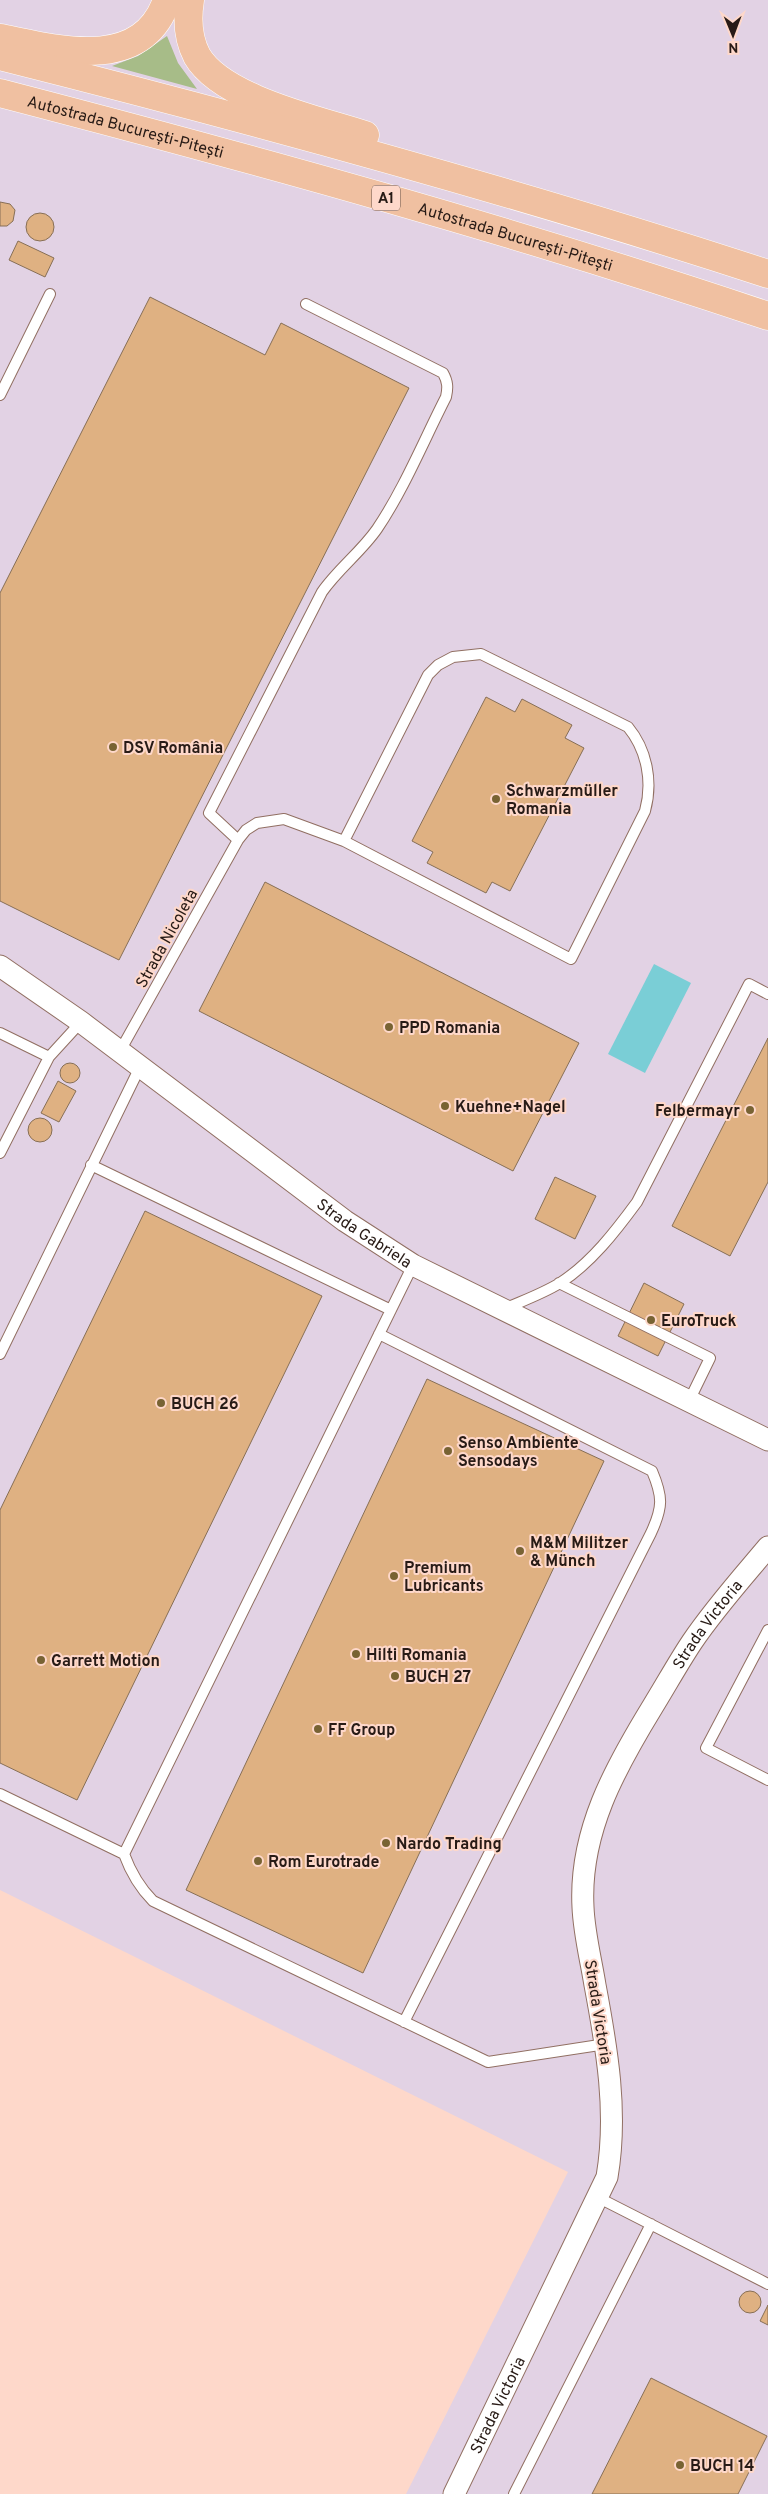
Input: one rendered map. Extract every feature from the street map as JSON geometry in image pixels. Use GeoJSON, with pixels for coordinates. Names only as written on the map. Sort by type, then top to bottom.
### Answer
{"type":"FeatureCollection","features":[{"type":"Feature","properties":{"kind":"highway"},"geometry":{"type":"LineString","coordinates":[[0,38],[73,50],[111,50],[136,41],[146,33],[162,13],[167,0]]}},
{"type":"Feature","properties":{"kind":"highway"},"geometry":{"type":"LineString","coordinates":[[190,0],[189,31],[198,57],[220,80],[237,90],[276,106],[530,187],[768,266]]}},
{"type":"Feature","properties":{"kind":"highway","name":"A1"},"geometry":{"type":"LineString","coordinates":[[0,56],[143,92],[412,166],[679,245],[768,274]]}},
{"type":"Feature","properties":{"kind":"highway","name":"Autostrada București-Pitești"},"geometry":{"type":"LineString","coordinates":[[0,93],[401,202],[668,282],[768,316]]}},
{"type":"Feature","properties":{"kind":"street","name":"Strada Gabriela"},"geometry":{"type":"LineString","coordinates":[[0,966],[81,1022],[345,1221],[413,1265],[768,1440]]}},
{"type":"Feature","properties":{"kind":"street","name":"Strada Victoria"},"geometry":{"type":"LineString","coordinates":[[454,2494],[607,2177],[611,2152],[610,2083],[606,2044],[583,1907],[584,1873],[590,1839],[601,1802],[629,1746],[692,1642],[718,1607],[768,1548]]}},
{"type":"Feature","properties":{"kind":"lane"},"geometry":{"type":"LineString","coordinates":[[0,395],[50,294]]}},
{"type":"Feature","properties":{"kind":"lane"},"geometry":{"type":"LineString","coordinates":[[238,840],[210,813],[322,592],[333,575],[363,545],[384,517],[446,397],[447,381],[443,373],[306,304]]}},
{"type":"Feature","properties":{"kind":"lane","name":"Strada Nicoleta"},"geometry":{"type":"LineString","coordinates":[[120,1051],[238,840],[246,830],[257,823],[284,819],[344,841],[571,959],[645,811],[649,797],[646,766],[638,739],[628,727],[482,654],[453,657],[438,665],[428,675],[344,841]]}},
{"type":"Feature","properties":{"kind":"lane"},"geometry":{"type":"LineString","coordinates":[[503,1310],[559,1284],[594,1255],[618,1228],[637,1202],[749,984],[768,994]]}},
{"type":"Feature","properties":{"kind":"lane"},"geometry":{"type":"LineString","coordinates":[[0,1153],[49,1057],[81,1022]]}},
{"type":"Feature","properties":{"kind":"lane"},"geometry":{"type":"LineString","coordinates":[[0,1033],[49,1057]]}},
{"type":"Feature","properties":{"kind":"lane"},"geometry":{"type":"LineString","coordinates":[[0,1354],[140,1067]]}},
{"type":"Feature","properties":{"kind":"lane"},"geometry":{"type":"LineString","coordinates":[[91,1165],[390,1310]]}},
{"type":"Feature","properties":{"kind":"lane"},"geometry":{"type":"LineString","coordinates":[[124,1854],[413,1265]]}},
{"type":"Feature","properties":{"kind":"lane"},"geometry":{"type":"LineString","coordinates":[[559,1284],[710,1358],[688,1401]]}},
{"type":"Feature","properties":{"kind":"lane"},"geometry":{"type":"LineString","coordinates":[[379,1334],[652,1471],[661,1492],[660,1514],[651,1533],[404,2022]]}},
{"type":"Feature","properties":{"kind":"lane"},"geometry":{"type":"LineString","coordinates":[[768,1630],[706,1748],[768,1780]]}},
{"type":"Feature","properties":{"kind":"lane"},"geometry":{"type":"LineString","coordinates":[[0,1794],[124,1854],[138,1884],[153,1901],[488,2062],[606,2044]]}},
{"type":"Feature","properties":{"kind":"lane"},"geometry":{"type":"LineString","coordinates":[[598,2198],[768,2284]]}},
{"type":"Feature","properties":{"kind":"lane"},"geometry":{"type":"LineString","coordinates":[[514,2494],[651,2224]]}},
{"type":"Feature","properties":{"kind":"shaded area"},"geometry":{"type":"Polygon","coordinates":[[[0,0],[768,0],[768,2494],[406,2494],[568,2172],[0,1890],[0,0]]]}},
{"type":"Feature","properties":{"kind":"green space"},"geometry":{"type":"Polygon","coordinates":[[[167,36],[178,63],[197,89],[112,66],[138,56],[167,36]]]}},
{"type":"Feature","properties":{"kind":"water"},"geometry":{"type":"Polygon","coordinates":[[[654,964],[691,983],[645,1073],[608,1054],[654,964]]]}},
{"type":"Feature","properties":{"kind":"building"},"geometry":{"type":"Polygon","coordinates":[[[0,202],[10,204],[15,210],[13,221],[7,226],[0,226],[0,202]]]}},
{"type":"Feature","properties":{"kind":"building"},"geometry":{"type":"Polygon","coordinates":[[[40,213],[50,217],[54,227],[50,237],[40,241],[30,237],[26,227],[30,217],[40,213]]]}},
{"type":"Feature","properties":{"kind":"building"},"geometry":{"type":"Polygon","coordinates":[[[18,241],[54,258],[45,277],[9,260],[18,241]]]}},
{"type":"Feature","properties":{"kind":"building","name":"DSV România"},"geometry":{"type":"Polygon","coordinates":[[[150,297],[265,355],[281,323],[409,388],[119,960],[0,901],[0,593],[150,297]]]}},
{"type":"Feature","properties":{"kind":"building","name":"Schwarzmüller Romania"},"geometry":{"type":"Polygon","coordinates":[[[486,697],[515,712],[522,699],[572,725],[565,738],[584,748],[510,891],[492,882],[486,893],[427,863],[433,852],[412,841],[486,697]]]}},
{"type":"Feature","properties":{"kind":"building","name":"PPD Romania"},"geometry":{"type":"Polygon","coordinates":[[[265,882],[579,1043],[513,1171],[199,1011],[265,882]]]}},
{"type":"Feature","properties":{"kind":"building","name":"Felbermayr"},"geometry":{"type":"Polygon","coordinates":[[[768,1038],[768,1182],[730,1256],[672,1226],[768,1038]]]}},
{"type":"Feature","properties":{"kind":"building"},"geometry":{"type":"Polygon","coordinates":[[[70,1063],[77,1066],[80,1073],[77,1080],[70,1083],[63,1080],[60,1073],[63,1066],[70,1063]]]}},
{"type":"Feature","properties":{"kind":"building"},"geometry":{"type":"Polygon","coordinates":[[[58,1081],[76,1091],[59,1122],[41,1113],[58,1081]]]}},
{"type":"Feature","properties":{"kind":"building"},"geometry":{"type":"Polygon","coordinates":[[[40,1118],[49,1121],[52,1130],[49,1139],[40,1142],[31,1139],[28,1130],[31,1121],[40,1118]]]}},
{"type":"Feature","properties":{"kind":"building"},"geometry":{"type":"Polygon","coordinates":[[[555,1177],[596,1196],[575,1239],[535,1219],[555,1177]]]}},
{"type":"Feature","properties":{"kind":"building","name":"BUCH 26"},"geometry":{"type":"Polygon","coordinates":[[[145,1211],[322,1296],[77,1800],[0,1763],[0,1510],[145,1211]]]}},
{"type":"Feature","properties":{"kind":"building","name":"EuroTruck"},"geometry":{"type":"Polygon","coordinates":[[[644,1283],[684,1304],[658,1356],[618,1336],[644,1283]]]}},
{"type":"Feature","properties":{"kind":"building","name":"BUCH 27"},"geometry":{"type":"Polygon","coordinates":[[[427,1379],[604,1461],[363,1973],[186,1890],[427,1379]]]}},
{"type":"Feature","properties":{"kind":"building"},"geometry":{"type":"Polygon","coordinates":[[[746,2291],[754,2291],[761,2298],[761,2306],[754,2313],[746,2313],[739,2306],[739,2298],[746,2291]]]}},
{"type":"Feature","properties":{"kind":"building"},"geometry":{"type":"Polygon","coordinates":[[[768,2305],[768,2325],[760,2321],[768,2305]]]}},
{"type":"Feature","properties":{"kind":"building","name":"BUCH 14"},"geometry":{"type":"Polygon","coordinates":[[[651,2378],[767,2436],[738,2494],[592,2494],[651,2378]]]}},
{"type":"Feature","properties":{"kind":"place","name":"DSV România"},"geometry":{"type":"Point","coordinates":[113,747]}},
{"type":"Feature","properties":{"kind":"place","name":"Schwarzmüller Romania"},"geometry":{"type":"Point","coordinates":[496,799]}},
{"type":"Feature","properties":{"kind":"place","name":"PPD Romania"},"geometry":{"type":"Point","coordinates":[389,1027]}},
{"type":"Feature","properties":{"kind":"place","name":"Kuehne+Nagel"},"geometry":{"type":"Point","coordinates":[445,1106]}},
{"type":"Feature","properties":{"kind":"place","name":"Felbermayr"},"geometry":{"type":"Point","coordinates":[750,1110]}},
{"type":"Feature","properties":{"kind":"place","name":"EuroTruck"},"geometry":{"type":"Point","coordinates":[651,1320]}},
{"type":"Feature","properties":{"kind":"place","name":"BUCH 26"},"geometry":{"type":"Point","coordinates":[161,1403]}},
{"type":"Feature","properties":{"kind":"place","name":"Senso Ambiente Sensodays"},"geometry":{"type":"Point","coordinates":[448,1451]}},
{"type":"Feature","properties":{"kind":"place","name":"M&M Militzer & Münch"},"geometry":{"type":"Point","coordinates":[520,1551]}},
{"type":"Feature","properties":{"kind":"place","name":"Premium Lubricants"},"geometry":{"type":"Point","coordinates":[394,1576]}},
{"type":"Feature","properties":{"kind":"place","name":"Hilti Romania"},"geometry":{"type":"Point","coordinates":[356,1654]}},
{"type":"Feature","properties":{"kind":"place","name":"Garrett Motion"},"geometry":{"type":"Point","coordinates":[41,1660]}},
{"type":"Feature","properties":{"kind":"place","name":"BUCH 27"},"geometry":{"type":"Point","coordinates":[395,1676]}},
{"type":"Feature","properties":{"kind":"place","name":"FF Group"},"geometry":{"type":"Point","coordinates":[318,1729]}},
{"type":"Feature","properties":{"kind":"place","name":"Nardo Trading"},"geometry":{"type":"Point","coordinates":[386,1843]}},
{"type":"Feature","properties":{"kind":"place","name":"Rom Eurotrade"},"geometry":{"type":"Point","coordinates":[258,1861]}},
{"type":"Feature","properties":{"kind":"place","name":"BUCH 14"},"geometry":{"type":"Point","coordinates":[680,2465]}}]}
